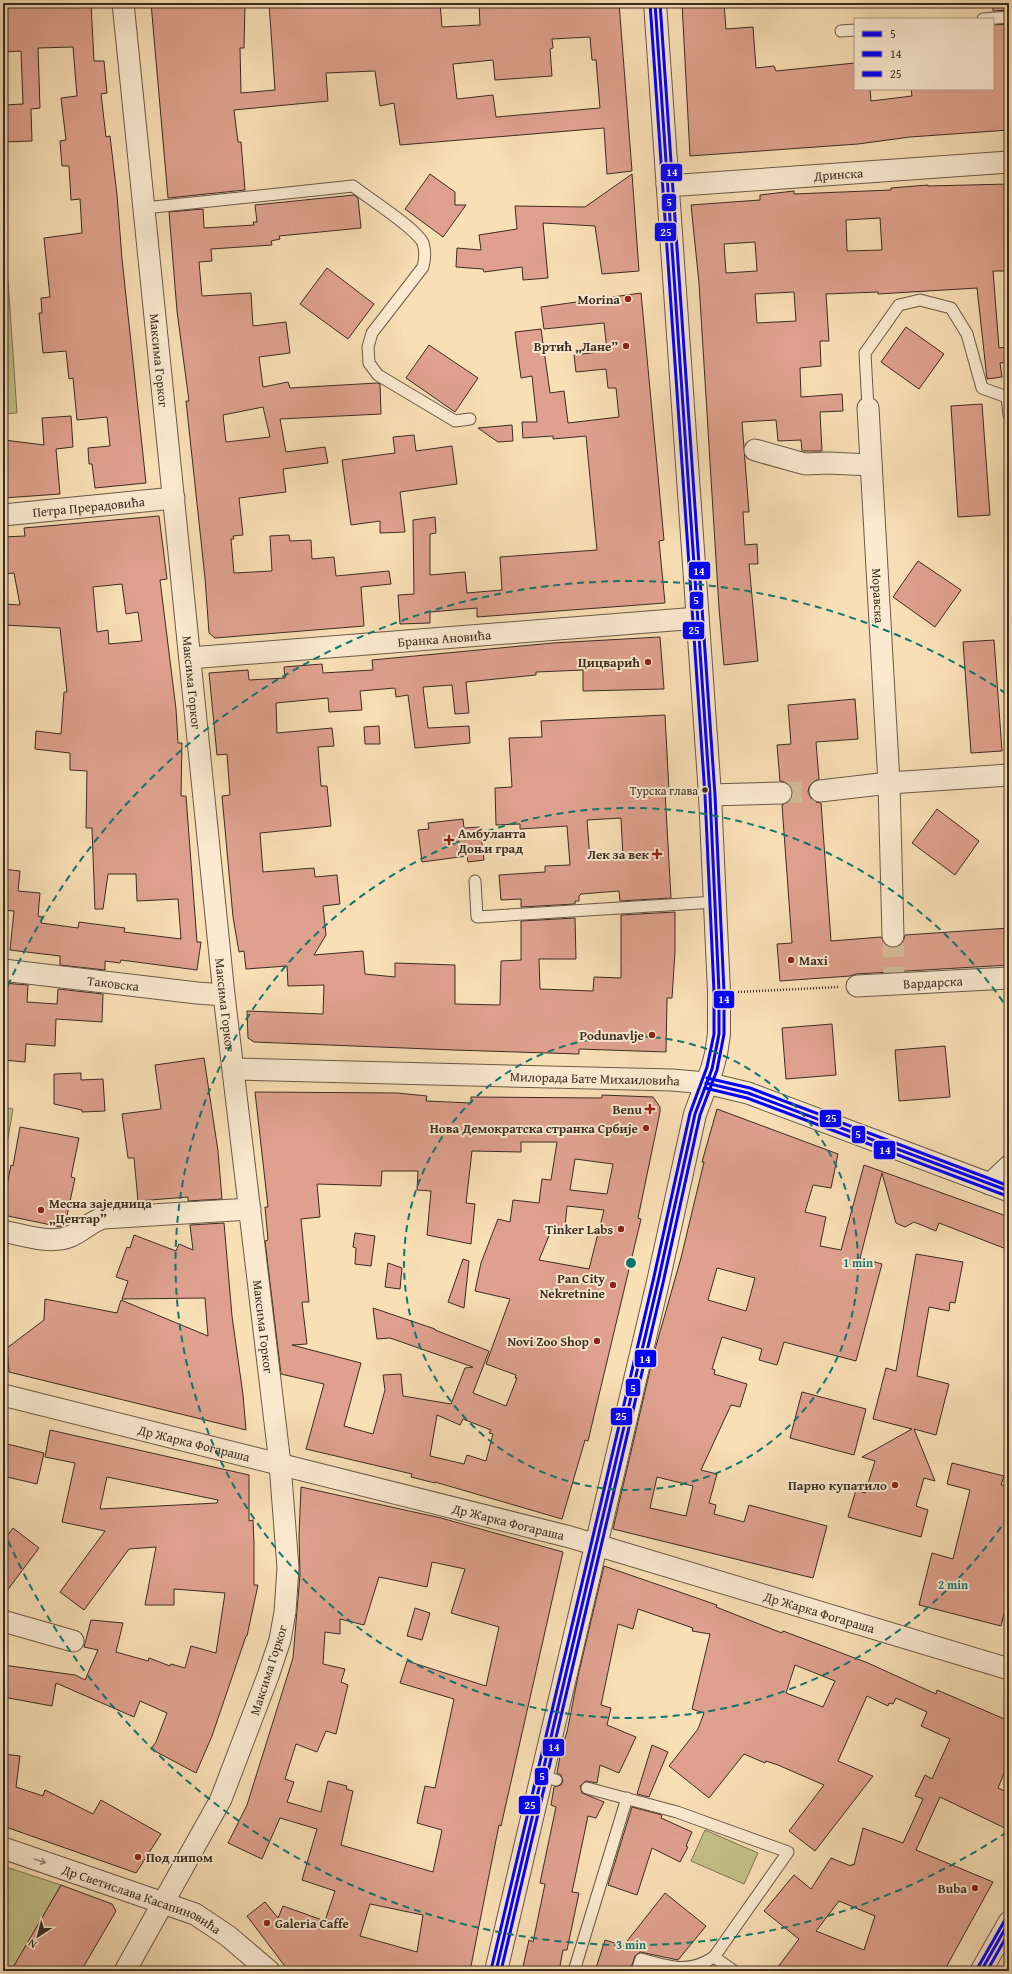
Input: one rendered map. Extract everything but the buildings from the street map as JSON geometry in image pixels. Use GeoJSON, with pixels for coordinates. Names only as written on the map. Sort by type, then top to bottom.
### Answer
{"type":"FeatureCollection","features":[{"type":"Feature","properties":{"kind":"street","name":"Максима Горког"},"geometry":{"type":"LineString","coordinates":[[123,3],[224,995],[280,1464],[288,1568],[285,1612],[280,1640],[268,1676],[221,1799],[124,1971]]}},
{"type":"Feature","properties":{"kind":"street"},"geometry":{"type":"LineString","coordinates":[[496,1971],[548,1778],[596,1544],[658,1282],[695,1114],[716,1054],[719,1034],[719,992],[710,795],[655,3]]}},
{"type":"Feature","properties":{"kind":"street","name":"Дринска"},"geometry":{"type":"LineString","coordinates":[[667,184],[682,185],[1009,162]]}},
{"type":"Feature","properties":{"kind":"street","name":"Моравска"},"geometry":{"type":"LineString","coordinates":[[868,408],[889,783],[893,936]]}},
{"type":"Feature","properties":{"kind":"street"},"geometry":{"type":"LineString","coordinates":[[755,450],[805,464],[828,463],[871,465]]}},
{"type":"Feature","properties":{"kind":"street","name":"Петра Прерадовића"},"geometry":{"type":"LineString","coordinates":[[3,514],[174,498]]}},
{"type":"Feature","properties":{"kind":"street","name":"Бранка Ановића"},"geometry":{"type":"LineString","coordinates":[[190,658],[698,618]]}},
{"type":"Feature","properties":{"kind":"street"},"geometry":{"type":"LineString","coordinates":[[820,791],[889,783],[1009,775]]}},
{"type":"Feature","properties":{"kind":"street"},"geometry":{"type":"LineString","coordinates":[[710,795],[781,793]]}},
{"type":"Feature","properties":{"kind":"street","name":"Таковска"},"geometry":{"type":"LineString","coordinates":[[3,970],[224,995]]}},
{"type":"Feature","properties":{"kind":"street","name":"Вардарска"},"geometry":{"type":"LineString","coordinates":[[857,986],[894,979],[1009,978]]}},
{"type":"Feature","properties":{"kind":"street","name":"Милорада Бате Михаиловића"},"geometry":{"type":"LineString","coordinates":[[234,1069],[672,1080],[706,1083],[748,1093],[1000,1188]]}},
{"type":"Feature","properties":{"kind":"street"},"geometry":{"type":"LineString","coordinates":[[1000,1188],[1009,1166]]}},
{"type":"Feature","properties":{"kind":"street"},"geometry":{"type":"LineString","coordinates":[[3,1232],[49,1240],[71,1237],[93,1221],[103,1218],[250,1209]]}},
{"type":"Feature","properties":{"kind":"street","name":"Др Жарка Фогараша"},"geometry":{"type":"LineString","coordinates":[[3,1395],[596,1544],[1009,1669]]}},
{"type":"Feature","properties":{"kind":"street"},"geometry":{"type":"LineString","coordinates":[[3,1621],[73,1641]]}},
{"type":"Feature","properties":{"kind":"street","name":"Др Светислава Касапиновића"},"geometry":{"type":"LineString","coordinates":[[3,1848],[195,1914],[228,1936],[269,1971]]}},
{"type":"Feature","properties":{"kind":"street"},"geometry":{"type":"LineString","coordinates":[[981,1971],[1009,1922]]}},
{"type":"Feature","properties":{"kind":"lane"},"geometry":{"type":"LineString","coordinates":[[994,18],[1009,17]]}},
{"type":"Feature","properties":{"kind":"lane"},"geometry":{"type":"LineString","coordinates":[[841,31],[854,30]]}},
{"type":"Feature","properties":{"kind":"lane"},"geometry":{"type":"LineString","coordinates":[[144,208],[353,186],[412,231],[422,242],[426,254],[422,267],[372,333],[368,347],[369,363],[378,375],[449,418],[455,421],[470,419]]}},
{"type":"Feature","properties":{"kind":"lane"},"geometry":{"type":"LineString","coordinates":[[868,408],[865,353],[899,306],[920,300],[951,308],[967,334],[982,388],[1007,397],[1009,415]]}},
{"type":"Feature","properties":{"kind":"lane"},"geometry":{"type":"LineString","coordinates":[[475,881],[477,917],[715,902]]}},
{"type":"Feature","properties":{"kind":"lane"},"geometry":{"type":"LineString","coordinates":[[587,1788],[677,1812],[788,1852],[714,1956],[702,1965],[675,1969],[641,1959],[637,1971]]}},
{"type":"Feature","properties":{"kind":"lane"},"geometry":{"type":"LineString","coordinates":[[574,1971],[627,1798]]}},
{"type":"Feature","properties":{"kind":"lane"},"geometry":{"type":"LineString","coordinates":[[714,1956],[734,1971]]}},
{"type":"Feature","properties":{"kind":"path"},"geometry":{"type":"LineString","coordinates":[[737,984],[738,999]]}},
{"type":"Feature","properties":{"kind":"path"},"geometry":{"type":"LineString","coordinates":[[738,992],[857,986]]}},
{"type":"Feature","properties":{"kind":"shaded area"},"geometry":{"type":"Polygon","coordinates":[[[3,280],[8,280],[17,413],[3,414],[3,280]]]}},
{"type":"Feature","properties":{"kind":"shaded area"},"geometry":{"type":"Polygon","coordinates":[[[3,1107],[13,1109],[3,1167],[3,1107]]]}},
{"type":"Feature","properties":{"kind":"shaded area"},"geometry":{"type":"Polygon","coordinates":[[[705,1830],[758,1853],[744,1884],[691,1861],[705,1830]]]}},
{"type":"Feature","properties":{"kind":"shaded area"},"geometry":{"type":"Polygon","coordinates":[[[3,1866],[61,1885],[12,1971],[3,1967],[3,1866]]]}},
{"type":"Feature","properties":{"kind":"tunnel"},"geometry":{"type":"LineString","coordinates":[[781,793],[820,791]]}},
{"type":"Feature","properties":{"kind":"tunnel"},"geometry":{"type":"LineString","coordinates":[[893,936],[894,973]]}},
{"type":"Feature","properties":{"kind":"transit line","name":"25"},"geometry":{"type":"LineString","coordinates":[[491,1970],[653,1281],[690,1113],[707,1067],[714,1034],[714,992],[705,795],[650,3]]}},
{"type":"Feature","properties":{"kind":"transit line","name":"5"},"geometry":{"type":"LineString","coordinates":[[496,1971],[658,1282],[695,1114],[712,1069],[719,1034],[719,992],[710,795],[655,3]]}},
{"type":"Feature","properties":{"kind":"transit line","name":"14"},"geometry":{"type":"LineString","coordinates":[[501,1971],[663,1283],[700,1115],[717,1070],[724,1034],[724,992],[715,795],[660,3]]}},
{"type":"Feature","properties":{"kind":"transit line","name":"25"},"geometry":{"type":"LineString","coordinates":[[707,1078],[750,1088],[1009,1186]]}},
{"type":"Feature","properties":{"kind":"transit line","name":"5"},"geometry":{"type":"LineString","coordinates":[[706,1083],[748,1093],[1009,1191]]}},
{"type":"Feature","properties":{"kind":"transit line","name":"14"},"geometry":{"type":"LineString","coordinates":[[705,1088],[747,1098],[1007,1196]]}},
{"type":"Feature","properties":{"kind":"transit line","name":"25"},"geometry":{"type":"LineString","coordinates":[[977,1969],[1005,1920]]}},
{"type":"Feature","properties":{"kind":"transit line","name":"5"},"geometry":{"type":"LineString","coordinates":[[981,1971],[1009,1922]]}},
{"type":"Feature","properties":{"kind":"transit line","name":"14"},"geometry":{"type":"LineString","coordinates":[[987,1971],[1009,1932]]}},
{"type":"Feature","properties":{"kind":"place","name":"Morina"},"geometry":{"type":"Point","coordinates":[628,299]}},
{"type":"Feature","properties":{"kind":"place","name":"Вртић „Лане”"},"geometry":{"type":"Point","coordinates":[626,346]}},
{"type":"Feature","properties":{"kind":"place","name":"Цицварић"},"geometry":{"type":"Point","coordinates":[648,662]}},
{"type":"Feature","properties":{"kind":"place","name":"Турска глава"},"geometry":{"type":"Point","coordinates":[705,790]}},
{"type":"Feature","properties":{"kind":"place","name":"Амбуланта Доњи град"},"geometry":{"type":"Point","coordinates":[449,840]}},
{"type":"Feature","properties":{"kind":"place","name":"Лек за век"},"geometry":{"type":"Point","coordinates":[657,854]}},
{"type":"Feature","properties":{"kind":"place","name":"Maxi"},"geometry":{"type":"Point","coordinates":[791,960]}},
{"type":"Feature","properties":{"kind":"place","name":"Podunavlje"},"geometry":{"type":"Point","coordinates":[652,1035]}},
{"type":"Feature","properties":{"kind":"place","name":"Benu"},"geometry":{"type":"Point","coordinates":[650,1109]}},
{"type":"Feature","properties":{"kind":"place","name":"Нова Демократска странка Србије"},"geometry":{"type":"Point","coordinates":[646,1128]}},
{"type":"Feature","properties":{"kind":"place","name":"Месна заједница „Центар”"},"geometry":{"type":"Point","coordinates":[41,1210]}},
{"type":"Feature","properties":{"kind":"place","name":"Tinker Labs"},"geometry":{"type":"Point","coordinates":[621,1229]}},
{"type":"Feature","properties":{"kind":"place","name":"Pan City Nekretnine"},"geometry":{"type":"Point","coordinates":[613,1285]}},
{"type":"Feature","properties":{"kind":"place","name":"Novi Zoo Shop"},"geometry":{"type":"Point","coordinates":[597,1341]}},
{"type":"Feature","properties":{"kind":"place","name":"Парно купатило"},"geometry":{"type":"Point","coordinates":[895,1485]}},
{"type":"Feature","properties":{"kind":"place","name":"Под липом"},"geometry":{"type":"Point","coordinates":[138,1857]}},
{"type":"Feature","properties":{"kind":"place","name":"Buba"},"geometry":{"type":"Point","coordinates":[975,1888]}},
{"type":"Feature","properties":{"kind":"place","name":"Galeria Caffe"},"geometry":{"type":"Point","coordinates":[267,1923]}}]}
